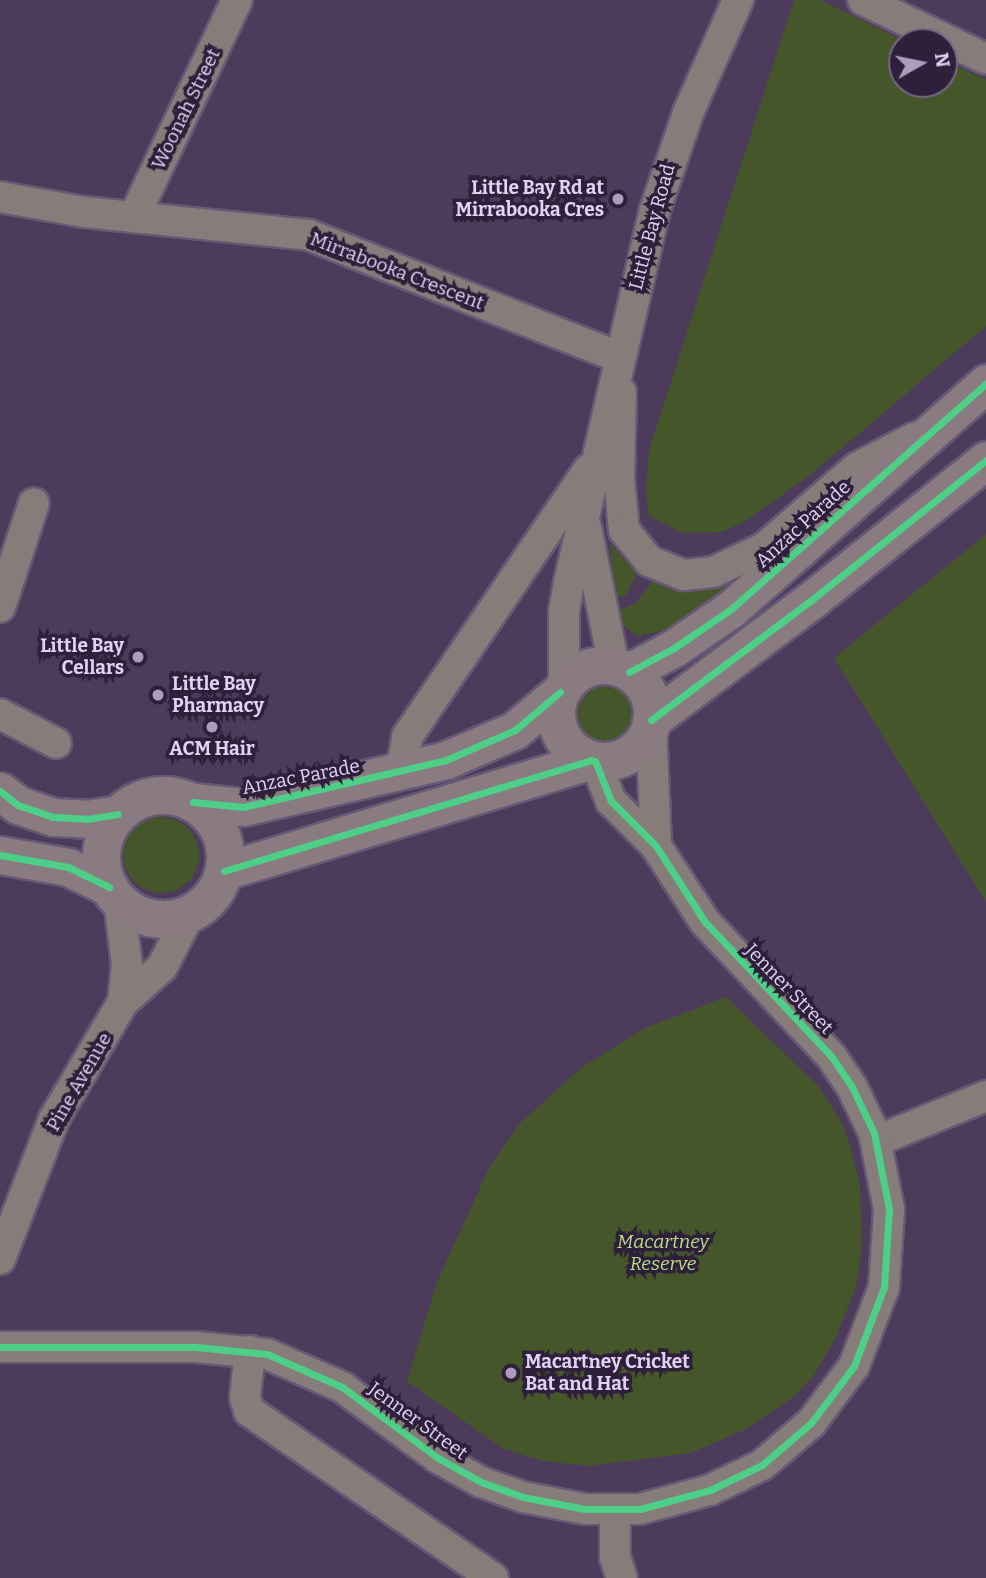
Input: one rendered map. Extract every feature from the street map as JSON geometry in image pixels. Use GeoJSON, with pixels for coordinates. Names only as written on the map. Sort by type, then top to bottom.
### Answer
{"type":"FeatureCollection","features":[{"type":"Feature","properties":{"kind":"main road","name":"Anzac Parade"},"geometry":{"type":"LineString","coordinates":[[621,669],[674,648],[731,609],[986,383]]}},
{"type":"Feature","properties":{"kind":"main road"},"geometry":{"type":"LineString","coordinates":[[651,721],[809,602],[986,460]]}},
{"type":"Feature","properties":{"kind":"main road"},"geometry":{"type":"LineString","coordinates":[[224,871],[593,760],[613,760],[631,753],[644,739],[651,721],[648,692],[621,669],[586,668],[562,689],[556,713],[561,735],[575,752],[593,760]]}},
{"type":"Feature","properties":{"kind":"main road","name":"Anzac Parade"},"geometry":{"type":"LineString","coordinates":[[193,802],[243,807],[401,772],[491,743],[514,730],[562,689]]}},
{"type":"Feature","properties":{"kind":"main road"},"geometry":{"type":"LineString","coordinates":[[0,792],[18,804],[53,817],[87,819],[118,814]]}},
{"type":"Feature","properties":{"kind":"main road"},"geometry":{"type":"LineString","coordinates":[[0,855],[68,867],[153,918],[190,913],[212,896],[224,871],[220,831],[193,802],[156,794],[135,801],[118,814],[101,849],[114,894]]}},
{"type":"Feature","properties":{"kind":"street","name":"Woonah Street"},"geometry":{"type":"LineString","coordinates":[[134,217],[237,0]]}},
{"type":"Feature","properties":{"kind":"street","name":"Little Bay Road"},"geometry":{"type":"LineString","coordinates":[[562,689],[564,611],[593,463],[618,357],[671,159],[738,0]]}},
{"type":"Feature","properties":{"kind":"street"},"geometry":{"type":"LineString","coordinates":[[863,0],[986,58]]}},
{"type":"Feature","properties":{"kind":"street","name":"Mirrabooka Crescent"},"geometry":{"type":"LineString","coordinates":[[0,197],[134,217],[309,235],[618,357]]}},
{"type":"Feature","properties":{"kind":"street"},"geometry":{"type":"LineString","coordinates":[[618,357],[624,530],[643,556],[674,573],[713,572],[752,555],[868,460],[931,431]]}},
{"type":"Feature","properties":{"kind":"street","name":"Little Bay Road"},"geometry":{"type":"LineString","coordinates":[[401,772],[407,737],[593,463]]}},
{"type":"Feature","properties":{"kind":"street"},"geometry":{"type":"LineString","coordinates":[[0,607],[34,503]]}},
{"type":"Feature","properties":{"kind":"street","name":"Little Bay Road"},"geometry":{"type":"LineString","coordinates":[[583,517],[621,669]]}},
{"type":"Feature","properties":{"kind":"street"},"geometry":{"type":"LineString","coordinates":[[0,714],[56,743]]}},
{"type":"Feature","properties":{"kind":"street"},"geometry":{"type":"LineString","coordinates":[[651,721],[656,846]]}},
{"type":"Feature","properties":{"kind":"street","name":"Jenner Street"},"geometry":{"type":"LineString","coordinates":[[0,1347],[250,1351],[303,1367],[342,1387],[438,1458],[481,1482],[560,1505],[615,1510],[686,1499],[754,1469],[800,1434],[843,1385],[874,1322],[889,1253],[888,1196],[876,1140],[859,1100],[831,1056],[718,938],[656,846],[611,801],[593,760]]}},
{"type":"Feature","properties":{"kind":"street","name":"Pine Avenue"},"geometry":{"type":"LineString","coordinates":[[0,1259],[54,1119],[123,1002],[127,965],[114,894]]}},
{"type":"Feature","properties":{"kind":"street"},"geometry":{"type":"LineString","coordinates":[[123,1002],[162,967],[190,913]]}},
{"type":"Feature","properties":{"kind":"street"},"geometry":{"type":"LineString","coordinates":[[876,1140],[986,1096]]}},
{"type":"Feature","properties":{"kind":"street"},"geometry":{"type":"LineString","coordinates":[[250,1351],[245,1397],[249,1411],[493,1578]]}},
{"type":"Feature","properties":{"kind":"street"},"geometry":{"type":"LineString","coordinates":[[615,1510],[615,1557],[622,1578]]}},
{"type":"Feature","properties":{"kind":"green space"},"geometry":{"type":"Polygon","coordinates":[[[794,0],[820,0],[888,33],[888,98],[958,98],[958,67],[986,80],[986,326],[810,475],[744,522],[721,532],[683,533],[649,516],[646,494],[649,450],[794,0]]]}},
{"type":"Feature","properties":{"kind":"green space"},"geometry":{"type":"Polygon","coordinates":[[[986,534],[986,902],[834,658],[986,534]]]}},
{"type":"Feature","properties":{"kind":"green space"},"geometry":{"type":"Polygon","coordinates":[[[610,543],[637,573],[626,595],[619,597],[613,594],[610,543]]]}},
{"type":"Feature","properties":{"kind":"green space"},"geometry":{"type":"Polygon","coordinates":[[[730,579],[715,600],[672,629],[637,636],[623,625],[619,610],[635,604],[653,581],[677,588],[730,579]]]}},
{"type":"Feature","properties":{"kind":"green space"},"geometry":{"type":"Polygon","coordinates":[[[604,675],[618,678],[631,686],[639,699],[642,713],[639,727],[631,740],[618,748],[604,751],[590,748],[577,740],[569,727],[566,713],[569,699],[577,686],[590,678],[604,675]]]}},
{"type":"Feature","properties":{"kind":"green space"},"geometry":{"type":"Polygon","coordinates":[[[161,817],[176,820],[188,828],[196,840],[199,855],[196,870],[188,882],[176,890],[161,893],[146,890],[134,882],[126,870],[123,855],[126,840],[134,828],[146,820],[161,817]]]}},
{"type":"Feature","properties":{"kind":"green space","name":"Macartney Reserve"},"geometry":{"type":"Polygon","coordinates":[[[726,997],[818,1086],[842,1123],[851,1149],[860,1187],[862,1246],[856,1287],[836,1337],[814,1375],[795,1396],[746,1429],[691,1453],[589,1466],[543,1461],[502,1448],[407,1381],[437,1282],[489,1168],[519,1124],[581,1068],[645,1028],[726,997]]]}},
{"type":"Feature","properties":{"kind":"cycle path"},"geometry":{"type":"LineString","coordinates":[[629,672],[674,648],[731,609],[986,383]]}},
{"type":"Feature","properties":{"kind":"cycle path"},"geometry":{"type":"LineString","coordinates":[[651,720],[809,602],[986,460]]}},
{"type":"Feature","properties":{"kind":"cycle path"},"geometry":{"type":"LineString","coordinates":[[193,802],[243,807],[446,760],[515,730],[560,692]]}},
{"type":"Feature","properties":{"kind":"cycle path"},"geometry":{"type":"LineString","coordinates":[[224,871],[592,760]]}},
{"type":"Feature","properties":{"kind":"cycle path"},"geometry":{"type":"LineString","coordinates":[[0,1347],[196,1347],[267,1354],[342,1387],[438,1458],[481,1482],[523,1497],[585,1509],[640,1509],[710,1490],[762,1465],[811,1423],[854,1366],[884,1287],[889,1209],[874,1133],[852,1087],[831,1056],[705,922],[656,846],[611,801],[595,761]]}},
{"type":"Feature","properties":{"kind":"cycle path"},"geometry":{"type":"LineString","coordinates":[[0,791],[18,805],[53,817],[87,819],[118,814]]}},
{"type":"Feature","properties":{"kind":"cycle path"},"geometry":{"type":"LineString","coordinates":[[0,855],[68,867],[109,887]]}},
{"type":"Feature","properties":{"kind":"place","name":"Little Bay Rd at Mirrabooka Cres"},"geometry":{"type":"Point","coordinates":[618,199]}},
{"type":"Feature","properties":{"kind":"place","name":"Little Bay Cellars"},"geometry":{"type":"Point","coordinates":[138,657]}},
{"type":"Feature","properties":{"kind":"place","name":"Little Bay Pharmacy"},"geometry":{"type":"Point","coordinates":[158,695]}},
{"type":"Feature","properties":{"kind":"place","name":"ACM Hair"},"geometry":{"type":"Point","coordinates":[212,727]}},
{"type":"Feature","properties":{"kind":"place","name":"Macartney Cricket Bat and Hat"},"geometry":{"type":"Point","coordinates":[511,1373]}}]}
